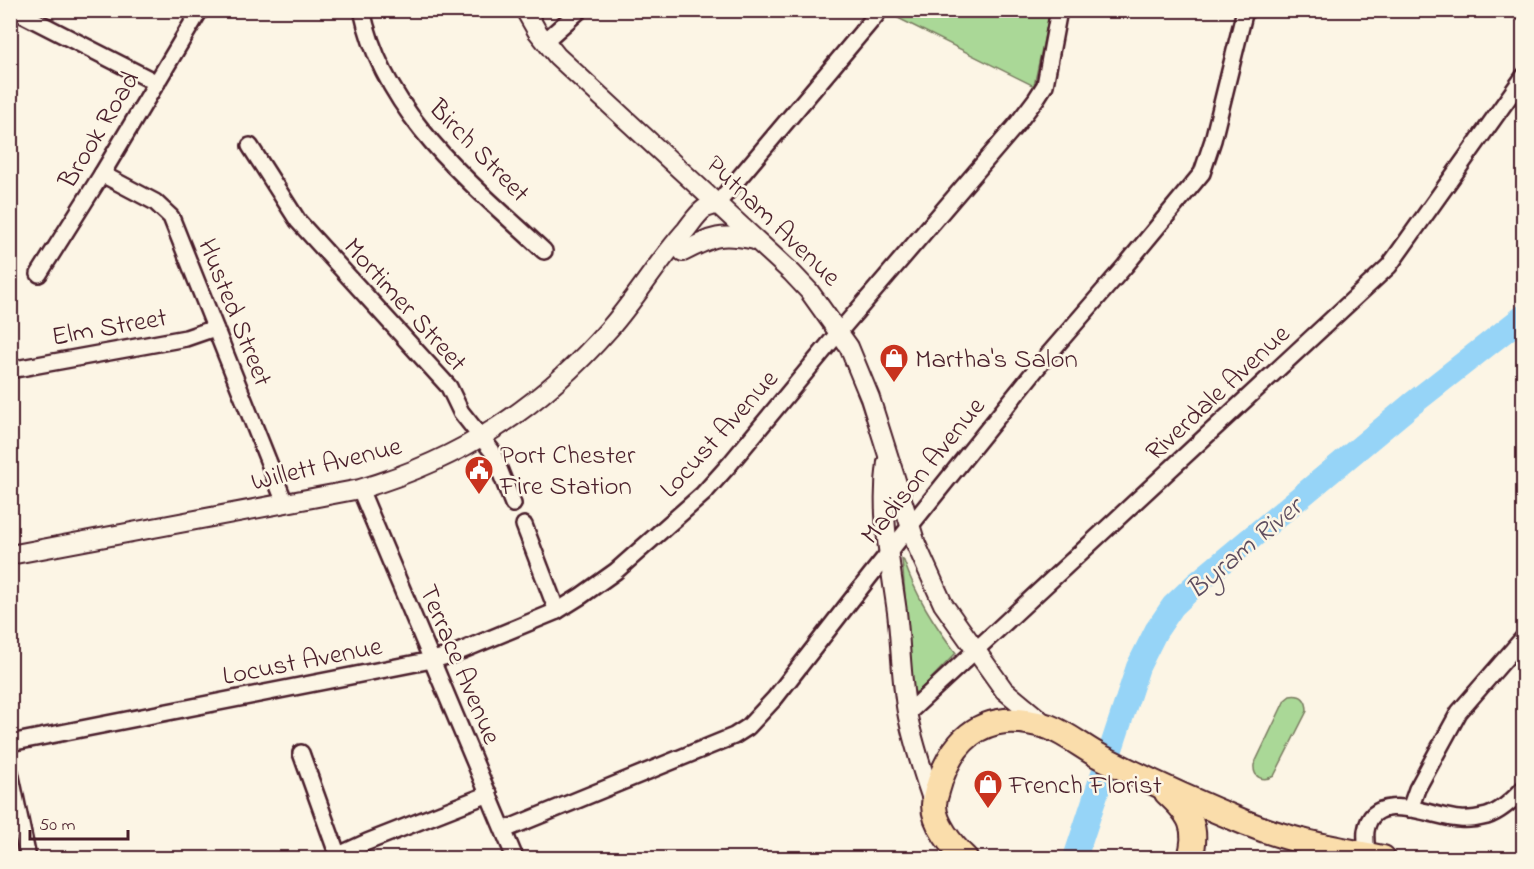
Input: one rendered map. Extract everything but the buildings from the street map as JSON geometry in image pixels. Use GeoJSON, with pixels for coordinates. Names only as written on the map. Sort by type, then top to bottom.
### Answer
{"type":"FeatureCollection","features":[{"type":"Feature","properties":{"kind":"main road"},"geometry":{"type":"LineString","coordinates":[[934,792],[953,752],[962,741],[974,731],[988,724],[1017,721],[1050,728],[1162,787],[1271,832],[1316,845],[1372,857]]}},
{"type":"Feature","properties":{"kind":"main road"},"geometry":{"type":"LineString","coordinates":[[1162,787],[1180,805],[1193,827],[1194,840],[1190,858]]}},
{"type":"Feature","properties":{"kind":"main road","name":"Putnam Avenue"},"geometry":{"type":"LineString","coordinates":[[934,792],[940,828],[954,848],[965,858]]}},
{"type":"Feature","properties":{"kind":"main road"},"geometry":{"type":"LineString","coordinates":[[940,828],[946,858]]}},
{"type":"Feature","properties":{"kind":"street"},"geometry":{"type":"LineString","coordinates":[[14,10],[157,82]]}},
{"type":"Feature","properties":{"kind":"street","name":"Brook Road"},"geometry":{"type":"LineString","coordinates":[[39,274],[200,10]]}},
{"type":"Feature","properties":{"kind":"street","name":"Birch Street"},"geometry":{"type":"LineString","coordinates":[[362,10],[392,88],[423,134],[544,251]]}},
{"type":"Feature","properties":{"kind":"street","name":"Putnam Avenue"},"geometry":{"type":"LineString","coordinates":[[525,10],[557,56],[809,291],[849,348],[870,398],[888,458],[883,488],[888,553],[907,714],[934,792]]}},
{"type":"Feature","properties":{"kind":"street"},"geometry":{"type":"LineString","coordinates":[[545,41],[580,10]]}},
{"type":"Feature","properties":{"kind":"street","name":"Locust Avenue"},"geometry":{"type":"LineString","coordinates":[[10,743],[451,655],[557,611],[616,571],[703,494],[729,465],[1036,99],[1045,85],[1049,70],[1059,10]]}},
{"type":"Feature","properties":{"kind":"street","name":"Madison Avenue"},"geometry":{"type":"LineString","coordinates":[[504,830],[734,736],[748,727],[776,698],[888,553],[1041,363],[1202,173],[1213,140],[1245,10]]}},
{"type":"Feature","properties":{"kind":"street"},"geometry":{"type":"LineString","coordinates":[[1519,10],[1524,13]]}},
{"type":"Feature","properties":{"kind":"street","name":"Willett Avenue"},"geometry":{"type":"LineString","coordinates":[[633,299],[683,252],[713,217],[717,204],[877,14]]}},
{"type":"Feature","properties":{"kind":"street","name":"Riverdale Avenue"},"geometry":{"type":"LineString","coordinates":[[907,714],[1389,266],[1524,76]]}},
{"type":"Feature","properties":{"kind":"street","name":"Mortimer Street"},"geometry":{"type":"LineString","coordinates":[[250,146],[298,221],[438,373],[458,402],[461,412],[492,451],[513,504]]}},
{"type":"Feature","properties":{"kind":"street","name":"Husted Street"},"geometry":{"type":"LineString","coordinates":[[102,174],[155,202],[171,217],[285,502]]}},
{"type":"Feature","properties":{"kind":"street","name":"Willett Avenue"},"geometry":{"type":"LineString","coordinates":[[10,555],[360,489],[405,475],[435,462],[481,438],[523,411],[554,386],[582,359],[633,299],[674,243],[704,209],[717,204]]}},
{"type":"Feature","properties":{"kind":"street"},"geometry":{"type":"LineString","coordinates":[[683,252],[708,238],[722,235],[755,240]]}},
{"type":"Feature","properties":{"kind":"street","name":"Elm Street"},"geometry":{"type":"LineString","coordinates":[[10,370],[186,338],[215,328]]}},
{"type":"Feature","properties":{"kind":"street"},"geometry":{"type":"LineString","coordinates":[[888,458],[909,527],[943,604],[1004,690],[1050,728]]}},
{"type":"Feature","properties":{"kind":"street","name":"Terrace Avenue"},"geometry":{"type":"LineString","coordinates":[[360,489],[515,858]]}},
{"type":"Feature","properties":{"kind":"street"},"geometry":{"type":"LineString","coordinates":[[524,525],[557,611]]}},
{"type":"Feature","properties":{"kind":"street"},"geometry":{"type":"LineString","coordinates":[[1410,808],[1426,772],[1459,712],[1524,637]]}},
{"type":"Feature","properties":{"kind":"street"},"geometry":{"type":"LineString","coordinates":[[301,753],[335,857],[367,842],[489,795]]}},
{"type":"Feature","properties":{"kind":"street"},"geometry":{"type":"LineString","coordinates":[[10,772],[28,858]]}},
{"type":"Feature","properties":{"kind":"street"},"geometry":{"type":"LineString","coordinates":[[1372,857],[1366,830],[1376,813],[1383,809],[1410,808],[1460,819],[1476,818],[1489,815],[1502,808],[1524,788]]}},
{"type":"Feature","properties":{"kind":"green space"},"geometry":{"type":"Polygon","coordinates":[[[884,11],[1050,11],[1034,86],[884,11]]]}},
{"type":"Feature","properties":{"kind":"green space"},"geometry":{"type":"Polygon","coordinates":[[[902,559],[926,609],[956,653],[917,693],[913,691],[902,559]]]}},
{"type":"Feature","properties":{"kind":"green space"},"geometry":{"type":"Polygon","coordinates":[[[1290,696],[1303,699],[1307,711],[1274,776],[1266,779],[1260,778],[1255,773],[1254,765],[1285,700],[1290,696]]]}},
{"type":"Feature","properties":{"kind":"waterway","name":"Byram River"},"geometry":{"type":"LineString","coordinates":[[1075,858],[1138,667],[1156,631],[1173,606],[1196,584],[1412,404],[1524,316]]}},
{"type":"Feature","properties":{"kind":"place","name":"Martha's Salon"},"geometry":{"type":"Point","coordinates":[894,384]}},
{"type":"Feature","properties":{"kind":"place","name":"Port Chester Fire Station"},"geometry":{"type":"Point","coordinates":[479,496]}},
{"type":"Feature","properties":{"kind":"place","name":"French Florist"},"geometry":{"type":"Point","coordinates":[988,810]}}]}
